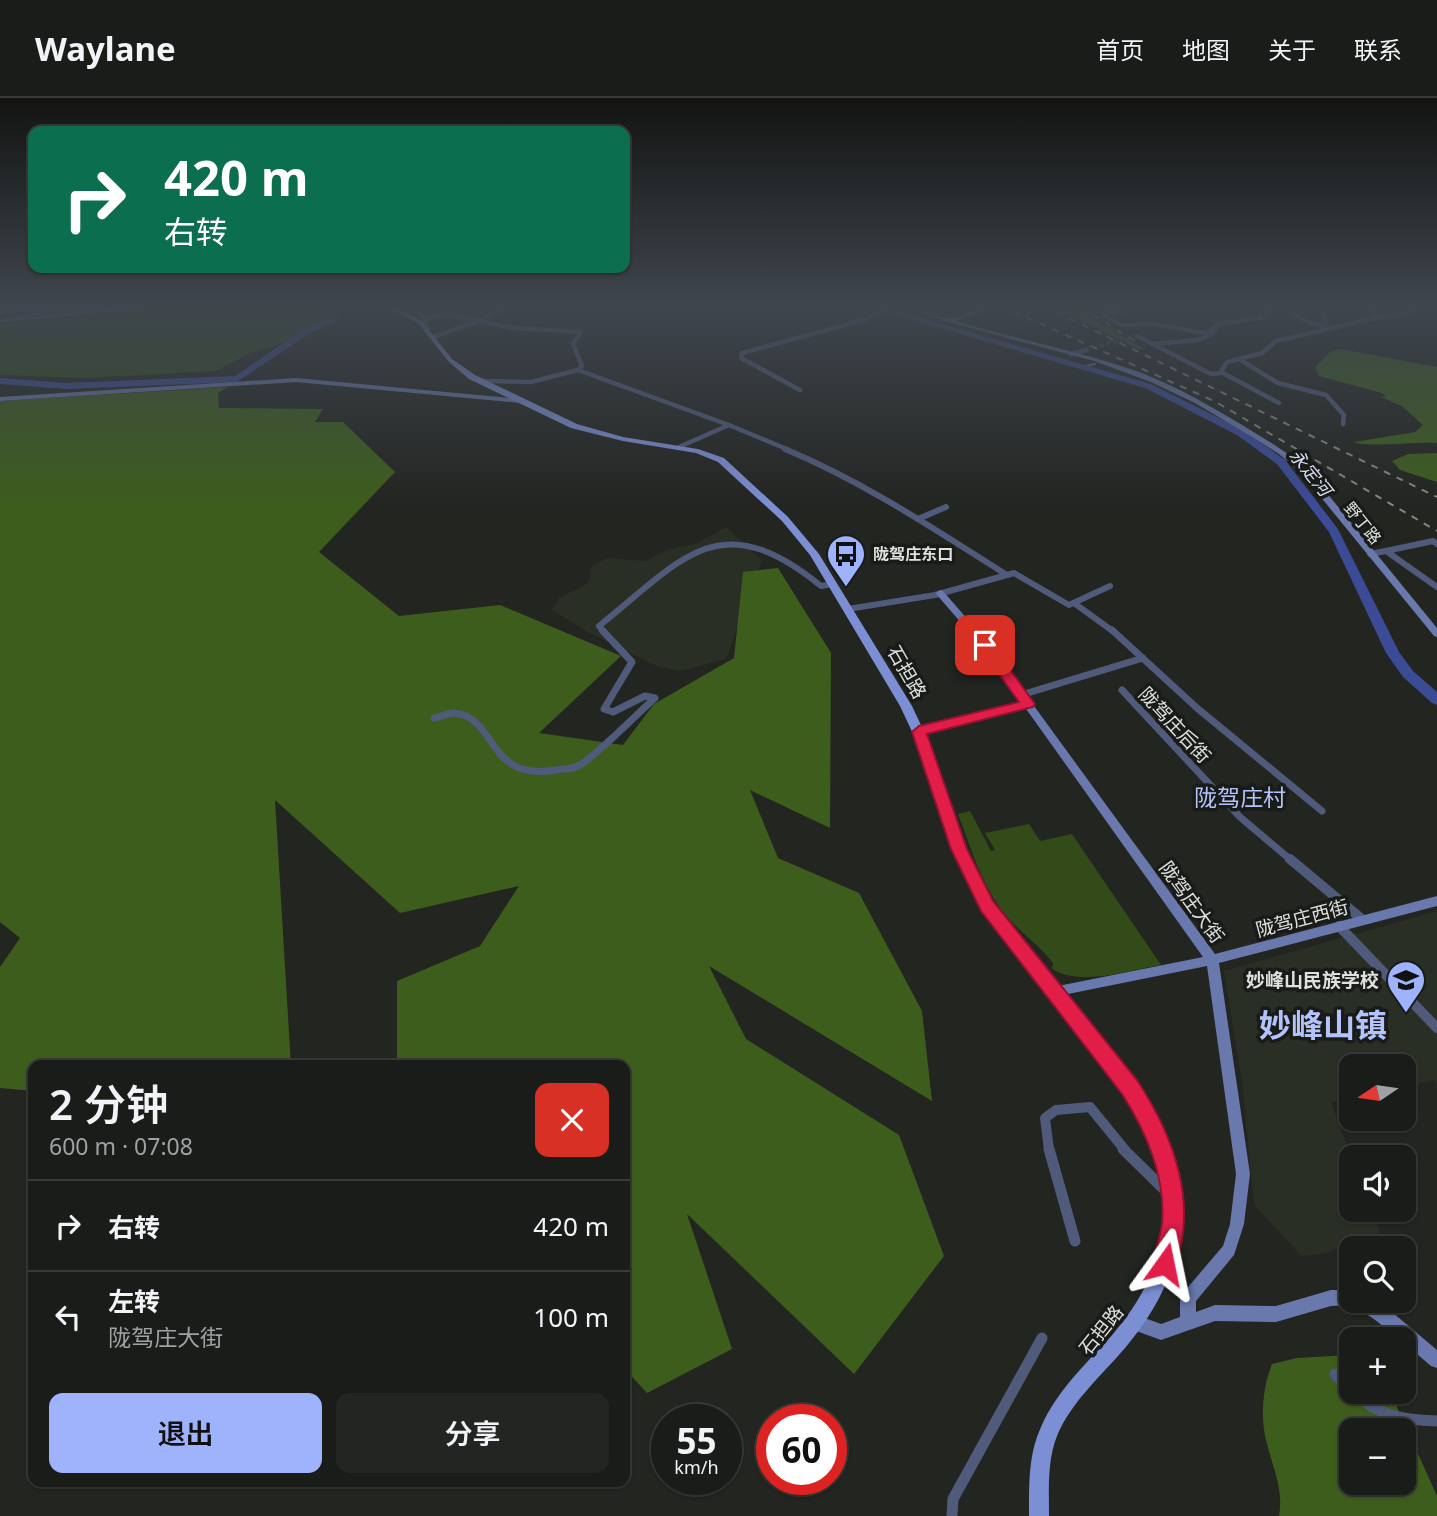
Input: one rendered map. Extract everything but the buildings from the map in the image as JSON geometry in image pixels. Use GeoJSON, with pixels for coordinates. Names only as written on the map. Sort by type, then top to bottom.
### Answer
{"type":"FeatureCollection","features":[{"type":"Feature","properties":{"kind":"main road","name":"石担路"},"geometry":{"type":"LineString","coordinates":[[468,372],[521,401],[589,432],[712,455],[730,466],[791,526],[833,584],[919,732],[959,849],[973,881],[1002,928],[1130,1087],[1148,1115],[1161,1147],[1172,1198],[1173,1225],[1165,1264],[1134,1322],[1053,1423],[1043,1448],[1039,1516]]}},
{"type":"Feature","properties":{"kind":"street"},"geometry":{"type":"LineString","coordinates":[[481,381],[531,382],[569,372]]}},
{"type":"Feature","properties":{"kind":"street"},"geometry":{"type":"LineString","coordinates":[[584,372],[729,425],[825,466],[918,519],[1007,575]]}},
{"type":"Feature","properties":{"kind":"street"},"geometry":{"type":"LineString","coordinates":[[767,372],[800,390]]}},
{"type":"Feature","properties":{"kind":"street","name":"野丁路"},"geometry":{"type":"LineString","coordinates":[[1131,372],[1179,393],[1287,456],[1305,472],[1437,634]]}},
{"type":"Feature","properties":{"kind":"street"},"geometry":{"type":"LineString","coordinates":[[1207,372],[1220,372]]}},
{"type":"Feature","properties":{"kind":"street"},"geometry":{"type":"LineString","coordinates":[[1221,372],[1279,403]]}},
{"type":"Feature","properties":{"kind":"street"},"geometry":{"type":"LineString","coordinates":[[1260,372],[1278,383],[1326,395],[1344,415],[1343,424]]}},
{"type":"Feature","properties":{"kind":"street"},"geometry":{"type":"LineString","coordinates":[[0,399],[328,380],[521,401]]}},
{"type":"Feature","properties":{"kind":"street"},"geometry":{"type":"LineString","coordinates":[[678,447],[729,425]]}},
{"type":"Feature","properties":{"kind":"street"},"geometry":{"type":"LineString","coordinates":[[918,519],[946,507]]}},
{"type":"Feature","properties":{"kind":"street"},"geometry":{"type":"LineString","coordinates":[[1370,554],[1433,541],[1437,544]]}},
{"type":"Feature","properties":{"kind":"street"},"geometry":{"type":"LineString","coordinates":[[434,718],[455,713],[469,720],[480,728],[502,760],[520,770],[545,772],[579,766],[655,698],[645,696],[613,712],[604,709],[632,662],[599,626],[692,554],[712,545],[741,545],[794,563],[821,586],[833,584]]}},
{"type":"Feature","properties":{"kind":"street"},"geometry":{"type":"LineString","coordinates":[[1386,551],[1437,587]]}},
{"type":"Feature","properties":{"kind":"street"},"geometry":{"type":"LineString","coordinates":[[848,609],[940,593],[1014,573],[1069,605],[1110,586]]}},
{"type":"Feature","properties":{"kind":"street"},"geometry":{"type":"LineString","coordinates":[[1425,579],[1437,576]]}},
{"type":"Feature","properties":{"kind":"street","name":"陇驾庄大街"},"geometry":{"type":"LineString","coordinates":[[940,593],[985,645],[1212,960],[1243,1174],[1241,1200],[1229,1250],[1188,1298],[1188,1322]]}},
{"type":"Feature","properties":{"kind":"street"},"geometry":{"type":"LineString","coordinates":[[1074,604],[1102,621],[1322,811]]}},
{"type":"Feature","properties":{"kind":"street"},"geometry":{"type":"LineString","coordinates":[[919,732],[1143,658]]}},
{"type":"Feature","properties":{"kind":"street","name":"陇驾庄后街"},"geometry":{"type":"LineString","coordinates":[[1122,691],[1240,817],[1363,920]]}},
{"type":"Feature","properties":{"kind":"street","name":"陇驾庄西街"},"geometry":{"type":"LineString","coordinates":[[1053,992],[1212,960],[1437,901]]}},
{"type":"Feature","properties":{"kind":"street"},"geometry":{"type":"LineString","coordinates":[[1339,926],[1437,1028]]}},
{"type":"Feature","properties":{"kind":"street"},"geometry":{"type":"LineString","coordinates":[[1075,1241],[1045,1135],[1045,1118],[1056,1110],[1090,1107],[1129,1156],[1172,1198]]}},
{"type":"Feature","properties":{"kind":"street"},"geometry":{"type":"LineString","coordinates":[[1134,1322],[1161,1332],[1215,1313],[1276,1314],[1339,1298]]}},
{"type":"Feature","properties":{"kind":"street"},"geometry":{"type":"LineString","coordinates":[[1380,1313],[1437,1360]]}},
{"type":"Feature","properties":{"kind":"street"},"geometry":{"type":"LineString","coordinates":[[952,1516],[953,1499],[1042,1338]]}},
{"type":"Feature","properties":{"kind":"street"},"geometry":{"type":"LineString","coordinates":[[1335,1374],[1339,1378]]}},
{"type":"Feature","properties":{"kind":"street"},"geometry":{"type":"LineString","coordinates":[[1364,1404],[1386,1418],[1437,1421]]}},
{"type":"Feature","properties":{"kind":"shaded area"},"geometry":{"type":"Polygon","coordinates":[[[726,527],[762,560],[726,659],[680,671],[659,667],[588,632],[552,610],[559,598],[587,584],[591,577],[589,569],[606,558],[646,561],[668,549],[696,544],[726,527]]]}},
{"type":"Feature","properties":{"kind":"shaded area"},"geometry":{"type":"Polygon","coordinates":[[[1437,911],[1437,1084],[1434,1080],[1416,1084],[1416,1054],[1339,1054],[1339,1100],[1331,1102],[1339,1131],[1342,1131],[1347,1145],[1339,1145],[1339,1222],[1376,1222],[1380,1233],[1372,1236],[1339,1236],[1339,1248],[1301,1256],[1254,1204],[1242,1081],[1224,971],[1437,911]]]}},
{"type":"Feature","properties":{"kind":"green space"},"geometry":{"type":"Polygon","coordinates":[[[0,372],[194,372],[86,378],[0,375],[0,372]]]}},
{"type":"Feature","properties":{"kind":"green space"},"geometry":{"type":"Polygon","coordinates":[[[1317,372],[1437,372],[1437,443],[1354,442],[1415,432],[1423,425],[1402,406],[1381,397],[1386,396],[1382,393],[1319,376],[1317,372]]]}},
{"type":"Feature","properties":{"kind":"green space"},"geometry":{"type":"Polygon","coordinates":[[[228,387],[218,393],[219,408],[323,409],[315,422],[343,422],[395,472],[319,552],[399,616],[500,605],[621,656],[539,733],[623,745],[654,704],[734,658],[743,572],[778,568],[831,653],[830,828],[750,790],[778,858],[859,893],[922,1011],[932,1101],[709,966],[746,1039],[899,1135],[944,1256],[854,1374],[687,1214],[732,1349],[647,1393],[630,1374],[630,1060],[397,1060],[397,981],[480,946],[519,886],[400,913],[275,800],[291,1060],[28,1060],[28,1091],[0,1088],[0,967],[20,938],[0,922],[0,401],[228,387]]]}},
{"type":"Feature","properties":{"kind":"green space"},"geometry":{"type":"Polygon","coordinates":[[[1437,453],[1437,482],[1400,470],[1392,461],[1408,454],[1437,453]]]}},
{"type":"Feature","properties":{"kind":"green space"},"geometry":{"type":"Polygon","coordinates":[[[970,811],[991,851],[995,850],[985,833],[1029,824],[1040,841],[1072,834],[1161,965],[1091,977],[1077,977],[1052,969],[1053,963],[1007,917],[987,886],[958,814],[970,811]]]}},
{"type":"Feature","properties":{"kind":"green space"},"geometry":{"type":"Polygon","coordinates":[[[1339,1356],[1339,1404],[1396,1404],[1402,1418],[1339,1418],[1339,1495],[1416,1495],[1416,1449],[1437,1496],[1437,1516],[1279,1516],[1279,1487],[1263,1421],[1266,1382],[1272,1364],[1297,1358],[1339,1356]]]}},
{"type":"Feature","properties":{"kind":"waterway","name":"永定河"},"geometry":{"type":"LineString","coordinates":[[0,381],[67,386],[237,379],[247,372]]}},
{"type":"Feature","properties":{"kind":"waterway","name":"永定河"},"geometry":{"type":"LineString","coordinates":[[1100,372],[1148,386],[1241,433],[1281,462],[1334,531],[1393,653],[1408,674],[1437,700]]}},
{"type":"Feature","properties":{"kind":"railway"},"geometry":{"type":"LineString","coordinates":[[1149,372],[1214,401],[1437,531]]}},
{"type":"Feature","properties":{"kind":"railway"},"geometry":{"type":"LineString","coordinates":[[1180,372],[1437,497]]}},
{"type":"Feature","properties":{"kind":"place","name":"陇驾庄东口"},"geometry":{"type":"Point","coordinates":[846,588]}},
{"type":"Feature","properties":{"kind":"place","name":"妙峰山民族学校"},"geometry":{"type":"Point","coordinates":[1406,1014]}},
{"type":"Feature","properties":{"kind":"district","name":"陇驾庄村"},"geometry":{"type":"Point","coordinates":[1240,797]}},
{"type":"Feature","properties":{"kind":"district","name":"妙峰山镇"},"geometry":{"type":"Point","coordinates":[1323,1024]}},
{"type":"Feature","properties":{"kind":"route"},"geometry":{"type":"LineString","coordinates":[[985,645],[1028,704],[919,732],[959,849],[987,906],[1130,1087],[1148,1115],[1161,1147],[1172,1189],[1173,1225],[1165,1264]]}}]}
